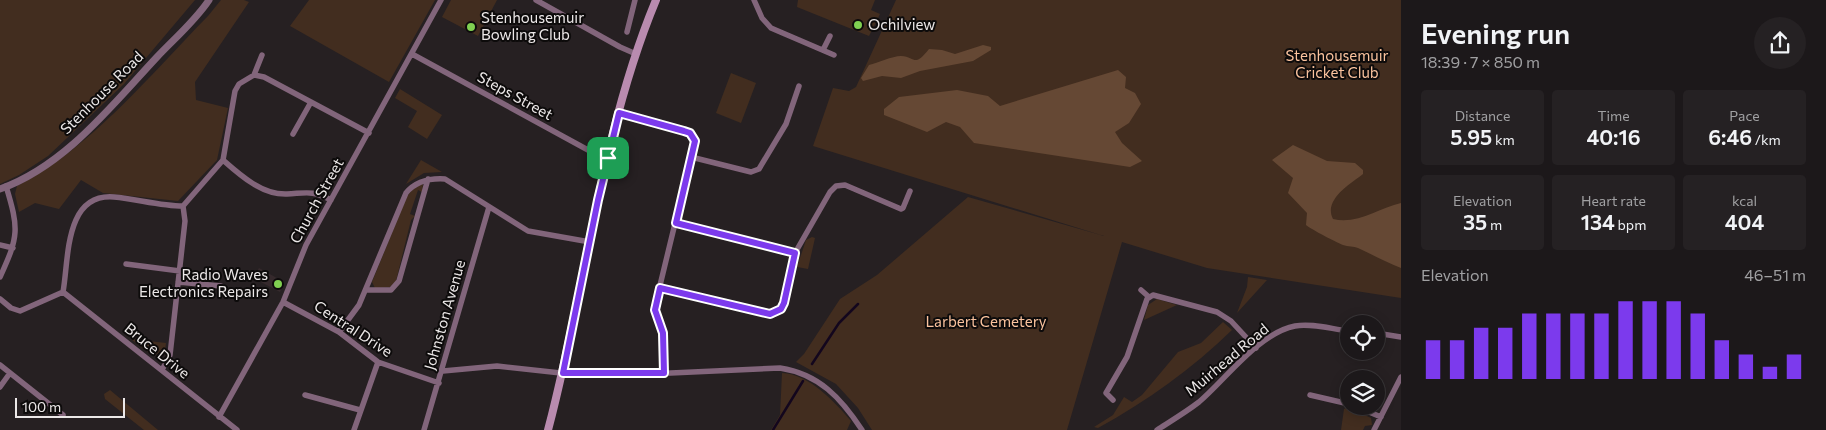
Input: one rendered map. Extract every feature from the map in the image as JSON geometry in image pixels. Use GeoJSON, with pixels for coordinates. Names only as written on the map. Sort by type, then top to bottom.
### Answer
{"type":"FeatureCollection","features":[{"type":"Feature","properties":{"kind":"main road"},"geometry":{"type":"LineString","coordinates":[[548,430],[563,373],[619,113],[636,54],[656,0]]}},
{"type":"Feature","properties":{"kind":"street","name":"Stenhouse Road"},"geometry":{"type":"LineString","coordinates":[[3,188],[63,152],[112,105],[209,0]]}},
{"type":"Feature","properties":{"kind":"street","name":"Church Street"},"geometry":{"type":"LineString","coordinates":[[219,417],[283,302],[303,251],[441,0]]}},
{"type":"Feature","properties":{"kind":"street"},"geometry":{"type":"LineString","coordinates":[[536,0],[620,48],[636,54]]}},
{"type":"Feature","properties":{"kind":"street"},"geometry":{"type":"LineString","coordinates":[[627,32],[635,0]]}},
{"type":"Feature","properties":{"kind":"street"},"geometry":{"type":"LineString","coordinates":[[754,0],[762,18],[771,28],[834,55]]}},
{"type":"Feature","properties":{"kind":"street"},"geometry":{"type":"LineString","coordinates":[[823,50],[830,36]]}},
{"type":"Feature","properties":{"kind":"street","name":"Steps Street"},"geometry":{"type":"LineString","coordinates":[[412,54],[599,156],[608,158]]}},
{"type":"Feature","properties":{"kind":"street"},"geometry":{"type":"LineString","coordinates":[[183,206],[223,160],[235,91],[239,84],[254,75],[262,56]]}},
{"type":"Feature","properties":{"kind":"street"},"geometry":{"type":"LineString","coordinates":[[254,75],[264,77],[369,133]]}},
{"type":"Feature","properties":{"kind":"street"},"geometry":{"type":"LineString","coordinates":[[691,157],[751,172],[759,169],[786,124],[799,86]]}},
{"type":"Feature","properties":{"kind":"street"},"geometry":{"type":"LineString","coordinates":[[293,134],[311,102]]}},
{"type":"Feature","properties":{"kind":"street"},"geometry":{"type":"LineString","coordinates":[[619,113],[690,133],[695,141],[655,310],[663,333],[664,373]]}},
{"type":"Feature","properties":{"kind":"street"},"geometry":{"type":"LineString","coordinates":[[223,160],[247,180],[260,187],[286,194],[307,191],[318,193],[331,200]]}},
{"type":"Feature","properties":{"kind":"street"},"geometry":{"type":"LineString","coordinates":[[339,332],[354,315],[406,193],[411,186],[428,179],[444,179],[528,230],[590,242]]}},
{"type":"Feature","properties":{"kind":"street"},"geometry":{"type":"LineString","coordinates":[[366,290],[390,290],[399,281],[428,179]]}},
{"type":"Feature","properties":{"kind":"street"},"geometry":{"type":"LineString","coordinates":[[660,288],[770,314],[781,309],[795,253],[826,199],[836,186],[845,185],[900,209],[904,208],[910,191]]}},
{"type":"Feature","properties":{"kind":"street"},"geometry":{"type":"LineString","coordinates":[[0,277],[12,248],[16,219],[3,188]]}},
{"type":"Feature","properties":{"kind":"street"},"geometry":{"type":"LineString","coordinates":[[0,299],[10,308],[20,311],[62,292],[73,225],[78,213],[89,204],[111,197],[183,206]]}},
{"type":"Feature","properties":{"kind":"street"},"geometry":{"type":"LineString","coordinates":[[162,370],[170,355],[186,221],[183,206]]}},
{"type":"Feature","properties":{"kind":"street","name":"Johnston Avenue"},"geometry":{"type":"LineString","coordinates":[[424,430],[443,371],[489,207]]}},
{"type":"Feature","properties":{"kind":"street"},"geometry":{"type":"LineString","coordinates":[[676,223],[795,253]]}},
{"type":"Feature","properties":{"kind":"street"},"geometry":{"type":"LineString","coordinates":[[0,245],[12,248]]}},
{"type":"Feature","properties":{"kind":"street"},"geometry":{"type":"LineString","coordinates":[[126,264],[180,271]]}},
{"type":"Feature","properties":{"kind":"street"},"geometry":{"type":"LineString","coordinates":[[178,282],[221,286]]}},
{"type":"Feature","properties":{"kind":"street"},"geometry":{"type":"LineString","coordinates":[[1142,290],[1149,297]]}},
{"type":"Feature","properties":{"kind":"street","name":"Bruce Drive"},"geometry":{"type":"LineString","coordinates":[[62,292],[237,430]]}},
{"type":"Feature","properties":{"kind":"street"},"geometry":{"type":"LineString","coordinates":[[1113,400],[1106,393],[1127,357],[1144,305],[1149,297],[1157,295],[1218,312],[1231,321],[1256,348]]}},
{"type":"Feature","properties":{"kind":"street","name":"Central Drive"},"geometry":{"type":"LineString","coordinates":[[283,302],[339,332],[378,362],[439,383]]}},
{"type":"Feature","properties":{"kind":"street","name":"Muirhead Road"},"geometry":{"type":"LineString","coordinates":[[1157,430],[1199,402],[1256,348],[1275,333],[1296,326],[1340,329]]}},
{"type":"Feature","properties":{"kind":"street"},"geometry":{"type":"LineString","coordinates":[[1385,334],[1401,337]]}},
{"type":"Feature","properties":{"kind":"street"},"geometry":{"type":"LineString","coordinates":[[354,430],[378,362]]}},
{"type":"Feature","properties":{"kind":"street"},"geometry":{"type":"LineString","coordinates":[[0,365],[63,415]]}},
{"type":"Feature","properties":{"kind":"street"},"geometry":{"type":"LineString","coordinates":[[443,371],[497,366],[563,373],[664,373],[780,368],[794,370],[818,381],[836,395],[862,430]]}},
{"type":"Feature","properties":{"kind":"street"},"geometry":{"type":"LineString","coordinates":[[0,387],[10,373]]}},
{"type":"Feature","properties":{"kind":"street"},"geometry":{"type":"LineString","coordinates":[[1374,430],[1401,378]]}},
{"type":"Feature","properties":{"kind":"street"},"geometry":{"type":"LineString","coordinates":[[305,395],[360,410]]}},
{"type":"Feature","properties":{"kind":"street"},"geometry":{"type":"LineString","coordinates":[[1310,395],[1340,402]]}},
{"type":"Feature","properties":{"kind":"street"},"geometry":{"type":"LineString","coordinates":[[1376,415],[1381,417]]}},
{"type":"Feature","properties":{"kind":"shaded area"},"geometry":{"type":"Polygon","coordinates":[[[983,45],[991,47],[991,50],[973,61],[920,71],[901,78],[882,76],[863,81],[861,78],[869,65],[893,57],[901,56],[918,60],[929,49],[955,54],[983,45]]]}},
{"type":"Feature","properties":{"kind":"shaded area"},"geometry":{"type":"Polygon","coordinates":[[[1118,70],[1126,77],[1125,88],[1135,93],[1141,104],[1129,123],[1115,132],[1122,143],[1142,161],[1130,167],[974,143],[960,127],[946,122],[927,132],[884,115],[884,109],[899,97],[957,90],[988,96],[1000,106],[1118,70]]]}},
{"type":"Feature","properties":{"kind":"shaded area"},"geometry":{"type":"Polygon","coordinates":[[[1293,145],[1327,161],[1355,163],[1363,170],[1363,174],[1339,193],[1335,199],[1331,212],[1333,219],[1351,220],[1401,203],[1401,268],[1358,248],[1343,245],[1306,225],[1307,213],[1288,193],[1293,178],[1272,160],[1293,145]]]}},
{"type":"Feature","properties":{"kind":"shaded area"},"geometry":{"type":"Polygon","coordinates":[[[259,268],[284,282],[280,292],[253,278],[259,268]]]}},
{"type":"Feature","properties":{"kind":"green space"},"geometry":{"type":"Polygon","coordinates":[[[0,0],[195,0],[124,84],[48,156],[19,175],[0,184],[0,0]]]}},
{"type":"Feature","properties":{"kind":"green space"},"geometry":{"type":"Polygon","coordinates":[[[221,0],[244,0],[249,2],[195,82],[196,100],[228,108],[217,160],[178,201],[103,193],[81,180],[59,209],[35,203],[19,212],[15,194],[17,186],[44,170],[95,131],[141,86],[221,0]]]}},
{"type":"Feature","properties":{"kind":"green space"},"geometry":{"type":"Polygon","coordinates":[[[309,0],[435,0],[389,82],[290,26],[309,0]]]}},
{"type":"Feature","properties":{"kind":"green space","name":"Stenhousemuir Bowling Club"},"geometry":{"type":"Polygon","coordinates":[[[451,0],[497,0],[478,36],[442,17],[451,0]]]}},
{"type":"Feature","properties":{"kind":"green space","name":"Ochilview"},"geometry":{"type":"Polygon","coordinates":[[[798,0],[875,0],[871,10],[880,14],[869,36],[797,7],[798,0]]]}},
{"type":"Feature","properties":{"kind":"green space"},"geometry":{"type":"Polygon","coordinates":[[[896,0],[1401,0],[1401,298],[1207,268],[1122,242],[1067,430],[872,430],[858,408],[836,384],[796,362],[804,354],[840,299],[877,275],[968,197],[1104,236],[813,146],[833,88],[849,91],[856,87],[896,0]]]}},
{"type":"Feature","properties":{"kind":"green space"},"geometry":{"type":"Polygon","coordinates":[[[731,73],[756,83],[741,123],[716,113],[731,73]]]}},
{"type":"Feature","properties":{"kind":"green space"},"geometry":{"type":"Polygon","coordinates":[[[400,89],[442,115],[427,139],[408,127],[417,111],[395,98],[400,89]]]}},
{"type":"Feature","properties":{"kind":"green space"},"geometry":{"type":"Polygon","coordinates":[[[421,160],[442,172],[424,173],[406,184],[421,160]]]}},
{"type":"Feature","properties":{"kind":"green space"},"geometry":{"type":"Polygon","coordinates":[[[423,184],[422,192],[418,190],[410,214],[415,216],[411,220],[396,281],[390,287],[375,288],[372,282],[407,196],[415,187],[423,184]]]}},
{"type":"Feature","properties":{"kind":"green space"},"geometry":{"type":"Polygon","coordinates":[[[812,237],[815,238],[808,269],[797,267],[806,240],[812,237]]]}},
{"type":"Feature","properties":{"kind":"green space"},"geometry":{"type":"Polygon","coordinates":[[[1248,277],[1267,280],[1237,313],[1247,287],[1248,277]]]}},
{"type":"Feature","properties":{"kind":"green space"},"geometry":{"type":"Polygon","coordinates":[[[1157,299],[1177,305],[1144,320],[1148,305],[1157,299]]]}},
{"type":"Feature","properties":{"kind":"green space"},"geometry":{"type":"Polygon","coordinates":[[[1223,322],[1232,330],[1201,358],[1168,384],[1134,407],[1098,428],[1094,427],[1113,415],[1124,397],[1132,402],[1142,395],[1178,352],[1201,343],[1223,322]]]}},
{"type":"Feature","properties":{"kind":"green space"},"geometry":{"type":"Polygon","coordinates":[[[131,339],[166,343],[165,350],[153,356],[131,339]]]}},
{"type":"Feature","properties":{"kind":"green space"},"geometry":{"type":"Polygon","coordinates":[[[782,373],[802,378],[821,390],[851,421],[847,430],[771,430],[780,415],[782,373]]]}},
{"type":"Feature","properties":{"kind":"green space"},"geometry":{"type":"Polygon","coordinates":[[[110,390],[158,430],[144,430],[105,399],[104,394],[110,390]]]}},
{"type":"Feature","properties":{"kind":"green space"},"geometry":{"type":"Polygon","coordinates":[[[1343,415],[1365,415],[1371,418],[1372,425],[1365,426],[1363,430],[1341,430],[1343,415]]]}},
{"type":"Feature","properties":{"kind":"waterway"},"geometry":{"type":"LineString","coordinates":[[812,364],[839,323],[858,304]]}},
{"type":"Feature","properties":{"kind":"waterway"},"geometry":{"type":"LineString","coordinates":[[773,430],[803,381]]}},
{"type":"Feature","properties":{"kind":"place","name":"Ochilview"},"geometry":{"type":"Point","coordinates":[858,25]}},
{"type":"Feature","properties":{"kind":"place","name":"Stenhousemuir Bowling Club"},"geometry":{"type":"Point","coordinates":[471,27]}},
{"type":"Feature","properties":{"kind":"place","name":"Radio Waves Electronics Repairs"},"geometry":{"type":"Point","coordinates":[278,284]}},
{"type":"Feature","properties":{"kind":"route"},"geometry":{"type":"LineString","coordinates":[[619,113],[690,133],[695,141],[676,223],[795,253],[781,309],[770,314],[764,314],[660,288],[655,310],[663,333],[664,373],[626,375],[563,373],[608,158],[619,113]]}},
{"type":"Feature","properties":{"kind":"park label","name":"Stenhousemuir Cricket Club"},"geometry":{"type":"Point","coordinates":[1337,64]}},
{"type":"Feature","properties":{"kind":"park label","name":"Larbert Cemetery"},"geometry":{"type":"Point","coordinates":[986,322]}}]}
